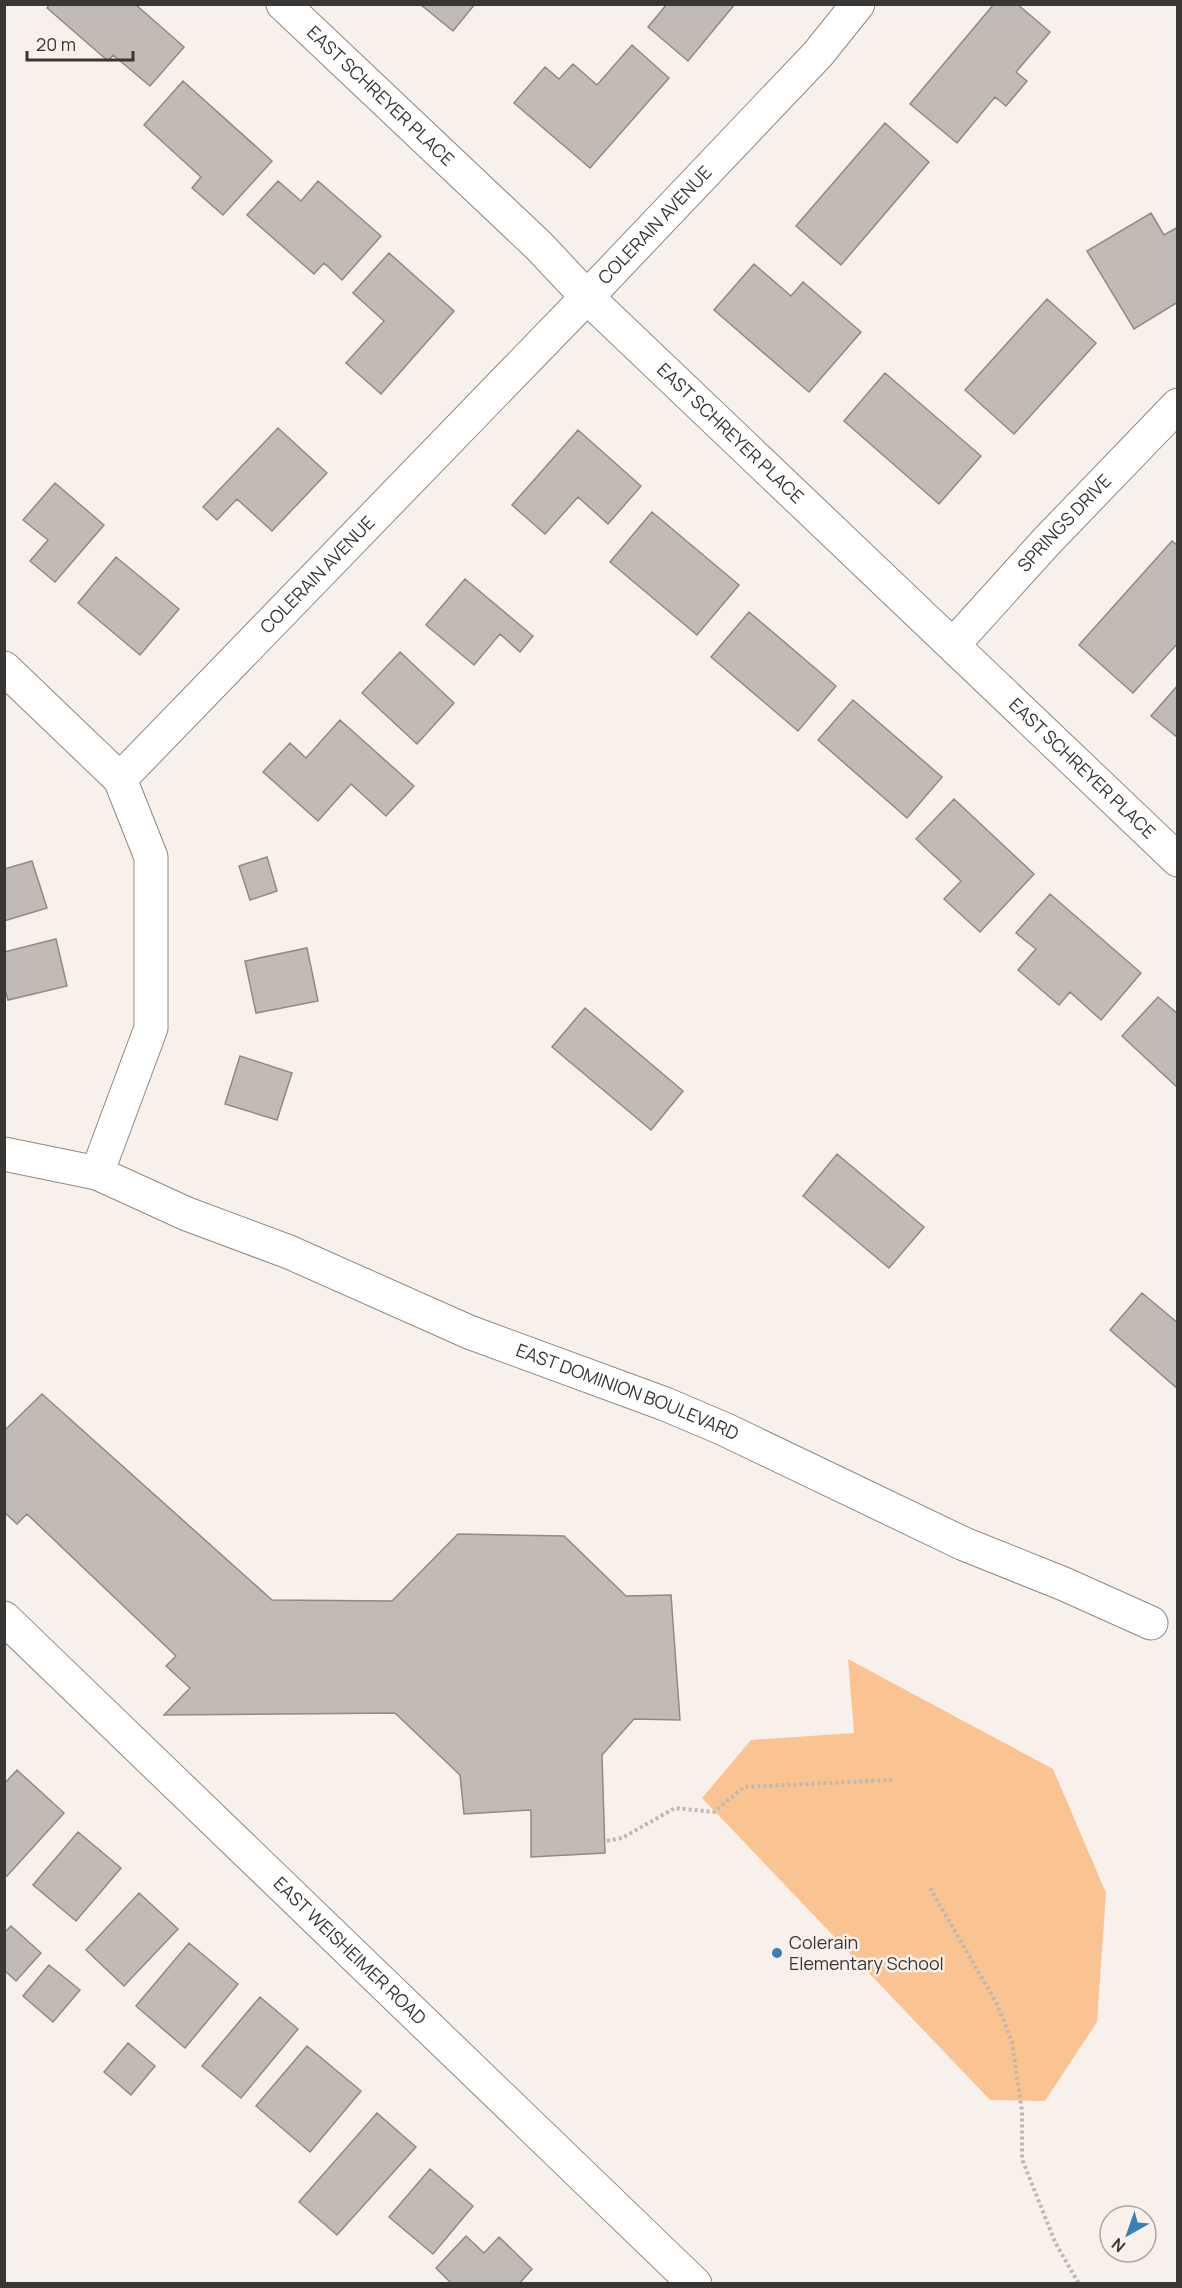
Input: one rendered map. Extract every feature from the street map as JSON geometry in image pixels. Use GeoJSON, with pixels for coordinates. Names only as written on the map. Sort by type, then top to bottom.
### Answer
{"type":"FeatureCollection","features":[{"type":"Feature","properties":{"kind":"street","name":"EAST SCHREYER PLACE"},"geometry":{"type":"LineString","coordinates":[[283,4],[1178,860]]}},
{"type":"Feature","properties":{"kind":"street","name":"COLERAIN AVENUE"},"geometry":{"type":"LineString","coordinates":[[120,779],[587,297],[818,54],[858,4]]}},
{"type":"Feature","properties":{"kind":"street","name":"SPRINGS DRIVE"},"geometry":{"type":"LineString","coordinates":[[953,645],[1046,542],[1178,405]]}},
{"type":"Feature","properties":{"kind":"street"},"geometry":{"type":"LineString","coordinates":[[4,668],[120,779],[151,857],[150,1028],[98,1173],[4,1154]]}},
{"type":"Feature","properties":{"kind":"street","name":"EAST DOMINION BOULEVARD"},"geometry":{"type":"LineString","coordinates":[[98,1173],[187,1214],[289,1252],[469,1332],[665,1404],[724,1429],[964,1544],[1064,1584],[1151,1623]]}},
{"type":"Feature","properties":{"kind":"street","name":"EAST WEISHEIMER ROAD"},"geometry":{"type":"LineString","coordinates":[[4,1618],[695,2283]]}},
{"type":"Feature","properties":{"kind":"path"},"geometry":{"type":"LineString","coordinates":[[601,1842],[621,1838],[675,1809],[714,1812],[744,1787],[892,1780]]}},
{"type":"Feature","properties":{"kind":"path"},"geometry":{"type":"LineString","coordinates":[[930,1888],[997,2004],[1012,2042],[1022,2111],[1022,2159],[1055,2242],[1079,2283]]}},
{"type":"Feature","properties":{"kind":"shaded area"},"geometry":{"type":"Polygon","coordinates":[[[848,1659],[1053,1769],[1106,1893],[1097,2022],[1045,2101],[990,2100],[702,1798],[751,1740],[854,1733],[848,1659]]]}},
{"type":"Feature","properties":{"kind":"building"},"geometry":{"type":"Polygon","coordinates":[[[50,4],[135,4],[184,47],[150,86],[113,55],[108,61],[47,8],[50,4]]]}},
{"type":"Feature","properties":{"kind":"building"},"geometry":{"type":"Polygon","coordinates":[[[420,4],[475,4],[453,31],[420,4]]]}},
{"type":"Feature","properties":{"kind":"building"},"geometry":{"type":"Polygon","coordinates":[[[667,4],[735,4],[688,61],[648,27],[667,4]]]}},
{"type":"Feature","properties":{"kind":"building"},"geometry":{"type":"Polygon","coordinates":[[[994,4],[1017,4],[1050,32],[1016,72],[1027,81],[1006,106],[995,97],[957,143],[910,104],[994,4]]]}},
{"type":"Feature","properties":{"kind":"building"},"geometry":{"type":"Polygon","coordinates":[[[632,45],[669,78],[590,168],[514,103],[545,67],[559,79],[573,64],[597,85],[632,45]]]}},
{"type":"Feature","properties":{"kind":"building"},"geometry":{"type":"Polygon","coordinates":[[[183,81],[272,161],[223,215],[192,188],[201,177],[144,125],[183,81]]]}},
{"type":"Feature","properties":{"kind":"building"},"geometry":{"type":"Polygon","coordinates":[[[885,123],[929,162],[841,265],[796,226],[885,123]]]}},
{"type":"Feature","properties":{"kind":"building"},"geometry":{"type":"Polygon","coordinates":[[[278,181],[301,201],[318,181],[381,236],[342,280],[324,263],[314,274],[247,215],[278,181]]]}},
{"type":"Feature","properties":{"kind":"building"},"geometry":{"type":"Polygon","coordinates":[[[1151,213],[1164,235],[1178,227],[1178,302],[1134,329],[1087,251],[1151,213]]]}},
{"type":"Feature","properties":{"kind":"building"},"geometry":{"type":"Polygon","coordinates":[[[389,253],[454,311],[381,394],[346,363],[384,321],[353,293],[389,253]]]}},
{"type":"Feature","properties":{"kind":"building"},"geometry":{"type":"Polygon","coordinates":[[[754,264],[791,296],[803,282],[861,332],[809,392],[714,310],[754,264]]]}},
{"type":"Feature","properties":{"kind":"building"},"geometry":{"type":"Polygon","coordinates":[[[1047,299],[1096,343],[1014,434],[965,390],[1047,299]]]}},
{"type":"Feature","properties":{"kind":"building"},"geometry":{"type":"Polygon","coordinates":[[[885,373],[981,456],[939,504],[844,421],[885,373]]]}},
{"type":"Feature","properties":{"kind":"building"},"geometry":{"type":"Polygon","coordinates":[[[278,428],[327,473],[272,531],[237,499],[217,520],[203,507],[278,428]]]}},
{"type":"Feature","properties":{"kind":"building"},"geometry":{"type":"Polygon","coordinates":[[[578,430],[641,486],[608,524],[578,497],[545,534],[512,505],[578,430]]]}},
{"type":"Feature","properties":{"kind":"building"},"geometry":{"type":"Polygon","coordinates":[[[55,483],[104,525],[55,582],[30,561],[48,540],[23,520],[55,483]]]}},
{"type":"Feature","properties":{"kind":"building"},"geometry":{"type":"Polygon","coordinates":[[[652,512],[739,585],[697,635],[610,562],[652,512]]]}},
{"type":"Feature","properties":{"kind":"building"},"geometry":{"type":"Polygon","coordinates":[[[1172,541],[1178,546],[1178,643],[1133,693],[1079,645],[1172,541]]]}},
{"type":"Feature","properties":{"kind":"building"},"geometry":{"type":"Polygon","coordinates":[[[116,557],[179,609],[140,655],[78,603],[116,557]]]}},
{"type":"Feature","properties":{"kind":"building"},"geometry":{"type":"Polygon","coordinates":[[[465,579],[533,636],[520,652],[500,634],[474,665],[426,625],[465,579]]]}},
{"type":"Feature","properties":{"kind":"building"},"geometry":{"type":"Polygon","coordinates":[[[749,612],[836,686],[798,731],[711,657],[749,612]]]}},
{"type":"Feature","properties":{"kind":"building"},"geometry":{"type":"Polygon","coordinates":[[[400,652],[454,703],[417,744],[362,693],[400,652]]]}},
{"type":"Feature","properties":{"kind":"building"},"geometry":{"type":"Polygon","coordinates":[[[1178,685],[1178,738],[1151,716],[1178,685]]]}},
{"type":"Feature","properties":{"kind":"building"},"geometry":{"type":"Polygon","coordinates":[[[853,700],[942,777],[907,818],[818,740],[853,700]]]}},
{"type":"Feature","properties":{"kind":"building"},"geometry":{"type":"Polygon","coordinates":[[[340,720],[414,786],[386,816],[351,784],[318,821],[263,772],[290,743],[306,758],[340,720]]]}},
{"type":"Feature","properties":{"kind":"building"},"geometry":{"type":"Polygon","coordinates":[[[954,799],[1034,874],[980,932],[944,899],[961,881],[916,839],[954,799]]]}},
{"type":"Feature","properties":{"kind":"building"},"geometry":{"type":"Polygon","coordinates":[[[267,857],[277,891],[250,900],[239,866],[267,857]]]}},
{"type":"Feature","properties":{"kind":"building"},"geometry":{"type":"Polygon","coordinates":[[[32,861],[47,908],[4,921],[4,869],[32,861]]]}},
{"type":"Feature","properties":{"kind":"building"},"geometry":{"type":"Polygon","coordinates":[[[1050,894],[1141,973],[1101,1020],[1070,992],[1059,1005],[1018,970],[1036,949],[1016,933],[1050,894]]]}},
{"type":"Feature","properties":{"kind":"building"},"geometry":{"type":"Polygon","coordinates":[[[56,939],[67,986],[8,1000],[4,986],[4,952],[56,939]]]}},
{"type":"Feature","properties":{"kind":"building"},"geometry":{"type":"Polygon","coordinates":[[[307,948],[318,1001],[256,1013],[245,961],[307,948]]]}},
{"type":"Feature","properties":{"kind":"building"},"geometry":{"type":"Polygon","coordinates":[[[1158,997],[1178,1014],[1178,1088],[1122,1036],[1158,997]]]}},
{"type":"Feature","properties":{"kind":"building"},"geometry":{"type":"Polygon","coordinates":[[[585,1008],[683,1091],[651,1130],[552,1047],[585,1008]]]}},
{"type":"Feature","properties":{"kind":"building"},"geometry":{"type":"Polygon","coordinates":[[[240,1056],[292,1073],[277,1120],[225,1104],[240,1056]]]}},
{"type":"Feature","properties":{"kind":"building"},"geometry":{"type":"Polygon","coordinates":[[[837,1154],[924,1227],[889,1268],[803,1196],[837,1154]]]}},
{"type":"Feature","properties":{"kind":"building"},"geometry":{"type":"Polygon","coordinates":[[[1142,1293],[1178,1323],[1178,1389],[1110,1330],[1142,1293]]]}},
{"type":"Feature","properties":{"kind":"building"},"geometry":{"type":"Polygon","coordinates":[[[42,1394],[272,1600],[392,1601],[458,1534],[564,1536],[626,1596],[671,1595],[680,1720],[634,1719],[602,1755],[605,1853],[531,1857],[531,1810],[464,1814],[460,1775],[395,1713],[164,1715],[190,1688],[166,1666],[176,1656],[27,1514],[17,1524],[4,1512],[4,1431],[42,1394]]]}},
{"type":"Feature","properties":{"kind":"building"},"geometry":{"type":"Polygon","coordinates":[[[17,1770],[64,1813],[7,1876],[4,1874],[4,1784],[17,1770]]]}},
{"type":"Feature","properties":{"kind":"building"},"geometry":{"type":"Polygon","coordinates":[[[78,1832],[121,1868],[76,1921],[33,1885],[78,1832]]]}},
{"type":"Feature","properties":{"kind":"building"},"geometry":{"type":"Polygon","coordinates":[[[139,1893],[178,1929],[124,1986],[86,1950],[139,1893]]]}},
{"type":"Feature","properties":{"kind":"building"},"geometry":{"type":"Polygon","coordinates":[[[11,1926],[41,1953],[16,1981],[4,1970],[4,1933],[11,1926]]]}},
{"type":"Feature","properties":{"kind":"building"},"geometry":{"type":"Polygon","coordinates":[[[189,1943],[238,1984],[185,2048],[136,2006],[189,1943]]]}},
{"type":"Feature","properties":{"kind":"building"},"geometry":{"type":"Polygon","coordinates":[[[49,1965],[80,1990],[53,2022],[23,1996],[49,1965]]]}},
{"type":"Feature","properties":{"kind":"building"},"geometry":{"type":"Polygon","coordinates":[[[260,1997],[298,2029],[241,2098],[202,2066],[260,1997]]]}},
{"type":"Feature","properties":{"kind":"building"},"geometry":{"type":"Polygon","coordinates":[[[128,2043],[155,2066],[131,2095],[104,2072],[128,2043]]]}},
{"type":"Feature","properties":{"kind":"building"},"geometry":{"type":"Polygon","coordinates":[[[307,2046],[361,2091],[310,2152],[256,2106],[307,2046]]]}},
{"type":"Feature","properties":{"kind":"building"},"geometry":{"type":"Polygon","coordinates":[[[377,2113],[416,2147],[337,2235],[299,2202],[377,2113]]]}},
{"type":"Feature","properties":{"kind":"building"},"geometry":{"type":"Polygon","coordinates":[[[430,2169],[473,2206],[433,2254],[389,2217],[430,2169]]]}},
{"type":"Feature","properties":{"kind":"building"},"geometry":{"type":"Polygon","coordinates":[[[466,2236],[484,2253],[499,2237],[532,2269],[519,2284],[452,2284],[436,2268],[466,2236]]]}},
{"type":"Feature","properties":{"kind":"place","name":"Colerain Elementary School"},"geometry":{"type":"Point","coordinates":[777,1953]}}]}
